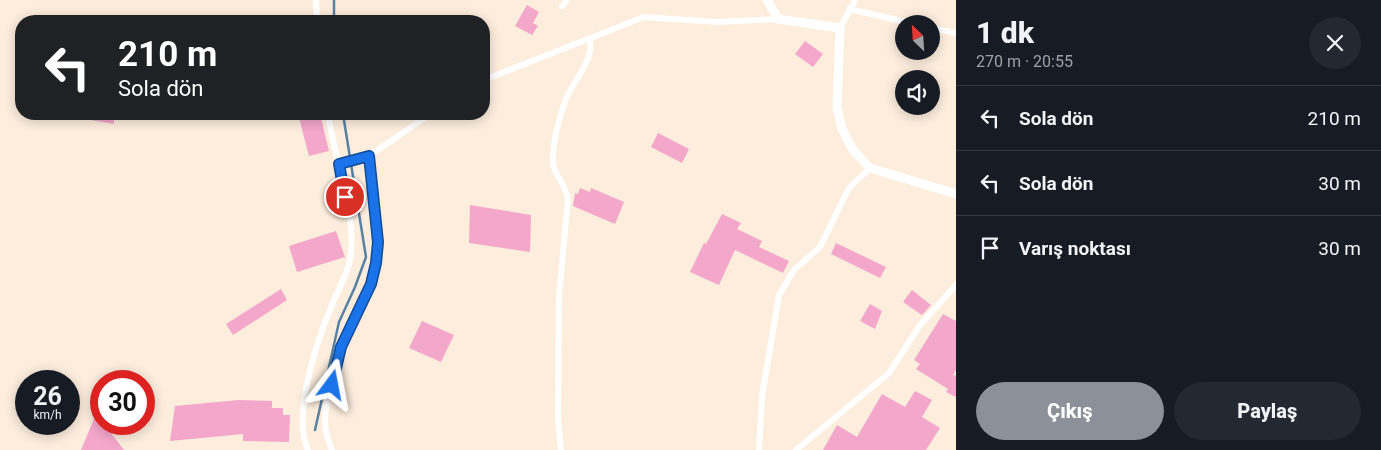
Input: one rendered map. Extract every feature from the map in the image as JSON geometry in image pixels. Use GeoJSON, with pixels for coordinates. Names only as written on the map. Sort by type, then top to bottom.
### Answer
{"type":"FeatureCollection","features":[{"type":"Feature","properties":{"kind":"street"},"geometry":{"type":"LineString","coordinates":[[316,0],[317,15]]}},
{"type":"Feature","properties":{"kind":"street"},"geometry":{"type":"LineString","coordinates":[[562,6],[567,0]]}},
{"type":"Feature","properties":{"kind":"street"},"geometry":{"type":"LineString","coordinates":[[767,0],[778,19]]}},
{"type":"Feature","properties":{"kind":"street"},"geometry":{"type":"LineString","coordinates":[[855,0],[840,28],[837,107],[842,129],[853,150],[870,168],[956,194]]}},
{"type":"Feature","properties":{"kind":"street"},"geometry":{"type":"LineString","coordinates":[[849,9],[895,20]]}},
{"type":"Feature","properties":{"kind":"street"},"geometry":{"type":"LineString","coordinates":[[490,78],[644,17],[717,22],[778,19],[840,28]]}},
{"type":"Feature","properties":{"kind":"street"},"geometry":{"type":"LineString","coordinates":[[940,30],[956,33]]}},
{"type":"Feature","properties":{"kind":"street"},"geometry":{"type":"LineString","coordinates":[[561,450],[558,419],[558,304],[568,199],[565,187],[555,172],[552,160],[565,102],[574,80],[591,55],[590,39]]}},
{"type":"Feature","properties":{"kind":"street"},"geometry":{"type":"LineString","coordinates":[[308,450],[301,426],[303,404],[320,338],[345,277],[351,252],[342,164],[330,120]]}},
{"type":"Feature","properties":{"kind":"street"},"geometry":{"type":"LineString","coordinates":[[342,164],[369,156],[421,120]]}},
{"type":"Feature","properties":{"kind":"street"},"geometry":{"type":"LineString","coordinates":[[332,450],[325,418],[336,366],[341,347],[371,284],[376,263],[378,242],[369,156]]}},
{"type":"Feature","properties":{"kind":"street"},"geometry":{"type":"LineString","coordinates":[[759,450],[762,396],[780,295],[794,270],[820,247],[849,188],[870,168]]}},
{"type":"Feature","properties":{"kind":"street"},"geometry":{"type":"LineString","coordinates":[[796,450],[890,373],[920,324],[956,285]]}},
{"type":"Feature","properties":{"kind":"building"},"geometry":{"type":"Polygon","coordinates":[[[527,5],[539,12],[533,23],[538,26],[532,35],[515,26],[527,5]]]}},
{"type":"Feature","properties":{"kind":"building"},"geometry":{"type":"Polygon","coordinates":[[[805,41],[823,54],[813,67],[795,54],[805,41]]]}},
{"type":"Feature","properties":{"kind":"building"},"geometry":{"type":"Polygon","coordinates":[[[91,120],[114,120],[114,124],[91,120]]]}},
{"type":"Feature","properties":{"kind":"building"},"geometry":{"type":"Polygon","coordinates":[[[300,120],[321,120],[329,151],[309,156],[300,120]]]}},
{"type":"Feature","properties":{"kind":"building"},"geometry":{"type":"Polygon","coordinates":[[[658,133],[689,149],[682,163],[651,147],[658,133]]]}},
{"type":"Feature","properties":{"kind":"building"},"geometry":{"type":"Polygon","coordinates":[[[580,188],[590,192],[591,188],[624,202],[615,224],[573,206],[575,193],[578,194],[580,188]]]}},
{"type":"Feature","properties":{"kind":"building"},"geometry":{"type":"Polygon","coordinates":[[[470,205],[531,215],[530,252],[469,243],[470,205]]]}},
{"type":"Feature","properties":{"kind":"building"},"geometry":{"type":"Polygon","coordinates":[[[722,214],[741,223],[737,229],[762,241],[759,247],[789,261],[783,273],[735,250],[719,285],[690,272],[704,243],[706,244],[722,214]]]}},
{"type":"Feature","properties":{"kind":"building"},"geometry":{"type":"Polygon","coordinates":[[[336,231],[345,257],[297,272],[289,246],[336,231]]]}},
{"type":"Feature","properties":{"kind":"building"},"geometry":{"type":"Polygon","coordinates":[[[836,243],[886,267],[880,278],[831,254],[836,243]]]}},
{"type":"Feature","properties":{"kind":"building"},"geometry":{"type":"Polygon","coordinates":[[[281,289],[287,300],[233,335],[226,324],[281,289]]]}},
{"type":"Feature","properties":{"kind":"building"},"geometry":{"type":"Polygon","coordinates":[[[912,290],[931,305],[922,315],[903,302],[912,290]]]}},
{"type":"Feature","properties":{"kind":"building"},"geometry":{"type":"Polygon","coordinates":[[[870,304],[882,311],[875,329],[860,321],[870,304]]]}},
{"type":"Feature","properties":{"kind":"building"},"geometry":{"type":"Polygon","coordinates":[[[943,314],[956,321],[956,370],[953,375],[956,376],[956,397],[946,392],[948,389],[916,369],[920,364],[914,360],[943,314]]]}},
{"type":"Feature","properties":{"kind":"building"},"geometry":{"type":"Polygon","coordinates":[[[422,321],[454,335],[441,362],[409,348],[422,321]]]}},
{"type":"Feature","properties":{"kind":"building"},"geometry":{"type":"Polygon","coordinates":[[[915,391],[932,400],[922,417],[940,428],[926,450],[823,450],[837,425],[857,437],[882,394],[905,407],[915,391]]]}},
{"type":"Feature","properties":{"kind":"building"},"geometry":{"type":"Polygon","coordinates":[[[239,400],[272,401],[272,408],[283,408],[283,415],[290,415],[289,442],[243,441],[243,434],[170,441],[175,406],[239,400]]]}},
{"type":"Feature","properties":{"kind":"building"},"geometry":{"type":"Polygon","coordinates":[[[90,428],[90,435],[112,435],[124,450],[81,450],[90,428]]]}},
{"type":"Feature","properties":{"kind":"waterway"},"geometry":{"type":"LineString","coordinates":[[334,0],[334,15]]}},
{"type":"Feature","properties":{"kind":"waterway"},"geometry":{"type":"LineString","coordinates":[[315,430],[339,322],[366,257],[344,120]]}},
{"type":"Feature","properties":{"kind":"route"},"geometry":{"type":"LineString","coordinates":[[332,385],[341,347],[346,333],[371,284],[378,253],[369,156],[345,164],[339,164],[345,197]]}}]}
